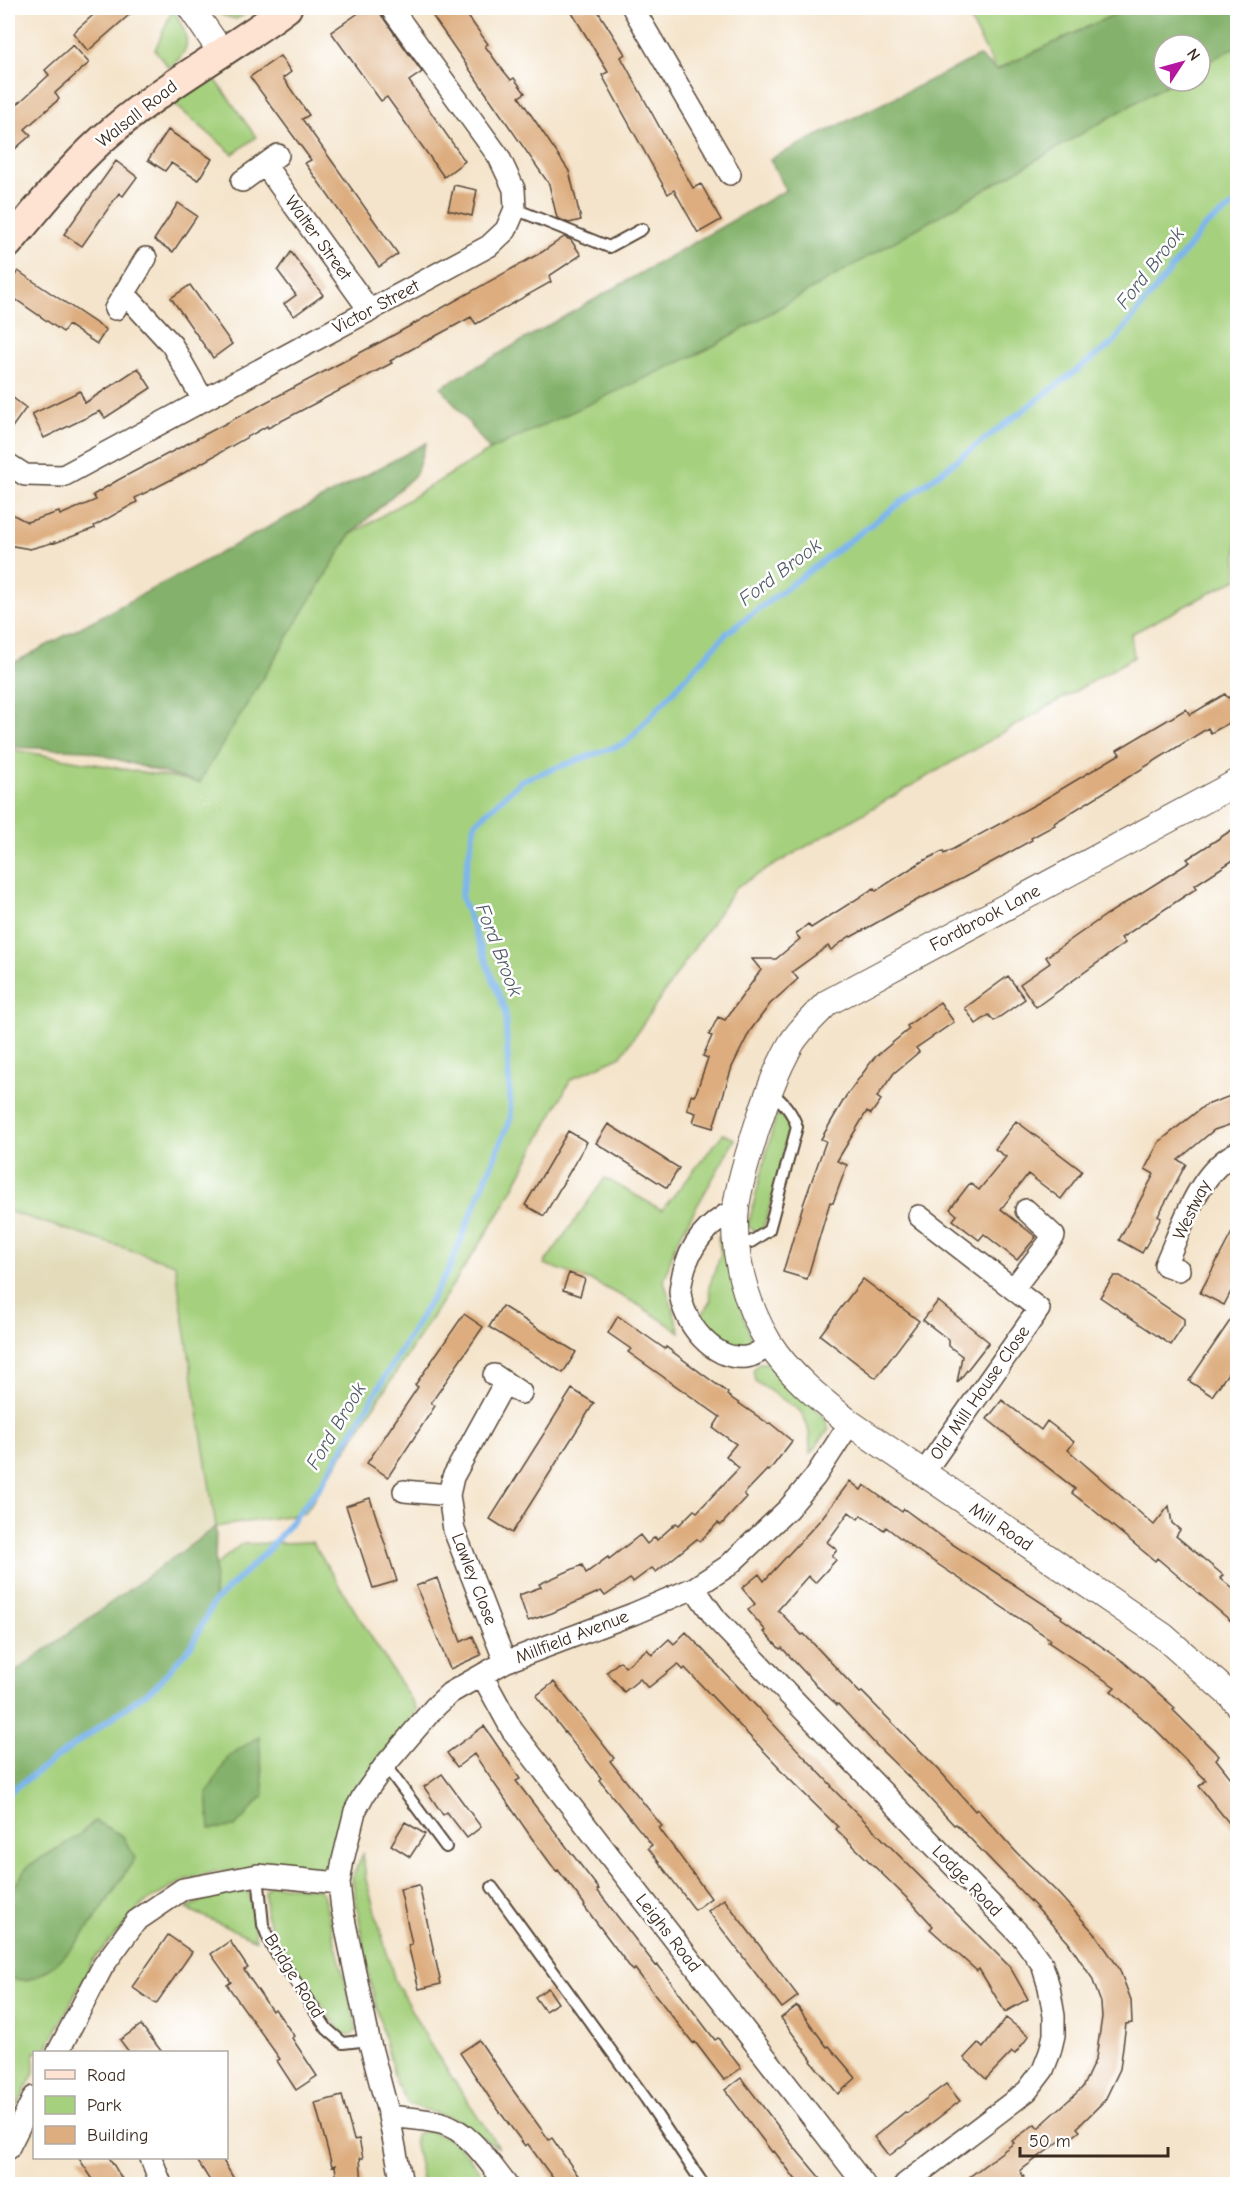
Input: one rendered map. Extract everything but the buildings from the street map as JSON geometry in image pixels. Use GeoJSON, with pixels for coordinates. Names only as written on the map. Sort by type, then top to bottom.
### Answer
{"type":"FeatureCollection","features":[{"type":"Feature","properties":{"kind":"main road","name":"Walsall Road"},"geometry":{"type":"LineString","coordinates":[[8,244],[92,148],[159,94],[287,8]]}},
{"type":"Feature","properties":{"kind":"street"},"geometry":{"type":"LineString","coordinates":[[191,8],[222,52]]}},
{"type":"Feature","properties":{"kind":"street"},"geometry":{"type":"LineString","coordinates":[[391,8],[499,157],[514,189],[514,209]]}},
{"type":"Feature","properties":{"kind":"street"},"geometry":{"type":"LineString","coordinates":[[633,8],[690,122],[730,174]]}},
{"type":"Feature","properties":{"kind":"street","name":"Walter Street"},"geometry":{"type":"LineString","coordinates":[[242,181],[272,160],[370,311]]}},
{"type":"Feature","properties":{"kind":"street","name":"Victor Street"},"geometry":{"type":"LineString","coordinates":[[8,464],[25,475],[63,476],[489,246],[506,230],[514,209]]}},
{"type":"Feature","properties":{"kind":"street"},"geometry":{"type":"LineString","coordinates":[[146,258],[120,301],[171,345],[203,400]]}},
{"type":"Feature","properties":{"kind":"street","name":"Fordbrook Lane"},"geometry":{"type":"LineString","coordinates":[[754,1314],[745,1290],[736,1244],[736,1209],[751,1145],[768,1090],[792,1042],[827,1003],[1238,782]]}},
{"type":"Feature","properties":{"kind":"street","name":"Westway"},"geometry":{"type":"LineString","coordinates":[[1179,1270],[1165,1265],[1197,1195],[1210,1173],[1221,1162],[1238,1152]]}},
{"type":"Feature","properties":{"kind":"street"},"geometry":{"type":"LineString","coordinates":[[736,1209],[707,1227],[687,1259],[680,1291],[686,1312],[697,1333],[716,1349],[730,1357],[746,1357],[756,1354],[770,1344]]}},
{"type":"Feature","properties":{"kind":"street"},"geometry":{"type":"LineString","coordinates":[[1013,1289],[1054,1236],[1026,1210]]}},
{"type":"Feature","properties":{"kind":"street","name":"Old Mill House Close"},"geometry":{"type":"LineString","coordinates":[[919,1216],[1039,1309],[923,1474]]}},
{"type":"Feature","properties":{"kind":"street","name":"Mill Road"},"geometry":{"type":"LineString","coordinates":[[754,1314],[770,1344],[815,1394],[850,1423],[1163,1636],[1232,1696],[1238,1704]]}},
{"type":"Feature","properties":{"kind":"street","name":"Lawley Close"},"geometry":{"type":"LineString","coordinates":[[505,1662],[454,1530],[449,1495],[453,1478],[463,1458],[507,1383]]}},
{"type":"Feature","properties":{"kind":"street","name":"Millfield Avenue"},"geometry":{"type":"LineString","coordinates":[[339,1883],[355,1811],[385,1765],[434,1708],[450,1693],[505,1662],[633,1614],[694,1588],[728,1566],[788,1509],[815,1477],[850,1423]]}},
{"type":"Feature","properties":{"kind":"street"},"geometry":{"type":"LineString","coordinates":[[404,1491],[449,1495]]}},
{"type":"Feature","properties":{"kind":"street","name":"Lodge Road"},"geometry":{"type":"LineString","coordinates":[[694,1588],[716,1619],[1023,1938],[1042,1964],[1049,1987],[1054,2035],[1050,2052],[1036,2082],[905,2184]]}},
{"type":"Feature","properties":{"kind":"street","name":"Leighs Road"},"geometry":{"type":"LineString","coordinates":[[482,1675],[512,1730],[864,2184]]}},
{"type":"Feature","properties":{"kind":"street"},"geometry":{"type":"LineString","coordinates":[[59,2051],[103,1965],[136,1921],[183,1889],[258,1875],[339,1883],[342,1909],[369,2040],[389,2116],[402,2184]]}},
{"type":"Feature","properties":{"kind":"street"},"geometry":{"type":"LineString","coordinates":[[8,2149],[14,2118],[33,2098]]}},
{"type":"Feature","properties":{"kind":"street"},"geometry":{"type":"LineString","coordinates":[[389,2116],[443,2123],[461,2134],[481,2151],[506,2184]]}},
{"type":"Feature","properties":{"kind":"street"},"geometry":{"type":"LineString","coordinates":[[152,2159],[161,2184]]}},
{"type":"Feature","properties":{"kind":"lane"},"geometry":{"type":"LineString","coordinates":[[514,209],[609,248],[642,229]]}},
{"type":"Feature","properties":{"kind":"lane"},"geometry":{"type":"LineString","coordinates":[[736,1244],[751,1242],[769,1230],[797,1127],[794,1117],[784,1103],[768,1090]]}},
{"type":"Feature","properties":{"kind":"lane"},"geometry":{"type":"LineString","coordinates":[[385,1765],[446,1847]]}},
{"type":"Feature","properties":{"kind":"lane","name":"Bridge Road"},"geometry":{"type":"LineString","coordinates":[[258,1875],[263,1925],[270,1945],[314,2011],[327,2029],[343,2043],[369,2040]]}},
{"type":"Feature","properties":{"kind":"lane"},"geometry":{"type":"LineString","coordinates":[[492,1887],[646,2099],[703,2184]]}},
{"type":"Feature","properties":{"kind":"shaded area"},"geometry":{"type":"Polygon","coordinates":[[[8,1211],[175,1264],[216,1527],[8,1677],[8,1211]]]}},
{"type":"Feature","properties":{"kind":"green space"},"geometry":{"type":"Polygon","coordinates":[[[173,8],[185,33],[186,46],[178,60],[169,68],[155,50],[173,8]]]}},
{"type":"Feature","properties":{"kind":"green space"},"geometry":{"type":"Polygon","coordinates":[[[214,8],[258,8],[236,19],[222,15],[214,8]]]}},
{"type":"Feature","properties":{"kind":"green space"},"geometry":{"type":"Polygon","coordinates":[[[964,8],[1128,8],[996,70],[964,8]]]}},
{"type":"Feature","properties":{"kind":"green space"},"geometry":{"type":"Polygon","coordinates":[[[1128,8],[1237,8],[1237,46],[1212,60],[1212,33],[1152,33],[1152,93],[708,349],[490,450],[441,387],[786,190],[770,159],[979,56],[996,70],[1128,8]]]}},
{"type":"Feature","properties":{"kind":"green space"},"geometry":{"type":"Polygon","coordinates":[[[1237,46],[1237,579],[1131,634],[1134,657],[736,887],[621,1056],[571,1079],[502,1209],[305,1513],[216,1527],[175,1264],[8,1211],[8,749],[199,782],[350,535],[490,450],[1152,92],[1212,93],[1212,60],[1237,46]]]}},
{"type":"Feature","properties":{"kind":"green space"},"geometry":{"type":"Polygon","coordinates":[[[213,76],[256,137],[233,154],[172,102],[213,76]]]}},
{"type":"Feature","properties":{"kind":"green space"},"geometry":{"type":"Polygon","coordinates":[[[426,443],[416,474],[350,535],[199,783],[85,750],[8,747],[8,666],[426,443]]]}},
{"type":"Feature","properties":{"kind":"green space"},"geometry":{"type":"Polygon","coordinates":[[[776,1115],[782,1116],[789,1124],[778,1180],[763,1229],[755,1231],[748,1226],[776,1115]]]}},
{"type":"Feature","properties":{"kind":"green space"},"geometry":{"type":"Polygon","coordinates":[[[723,1134],[735,1139],[675,1245],[664,1281],[680,1332],[637,1304],[594,1282],[544,1264],[605,1178],[662,1210],[723,1134]]]}},
{"type":"Feature","properties":{"kind":"green space"},"geometry":{"type":"Polygon","coordinates":[[[725,1233],[733,1285],[752,1340],[745,1346],[736,1348],[712,1333],[701,1321],[703,1312],[711,1300],[709,1287],[721,1253],[718,1237],[725,1233]]]}},
{"type":"Feature","properties":{"kind":"green space"},"geometry":{"type":"Polygon","coordinates":[[[759,1363],[770,1363],[825,1418],[829,1429],[810,1454],[806,1421],[800,1411],[755,1381],[753,1370],[759,1363]]]}},
{"type":"Feature","properties":{"kind":"green space"},"geometry":{"type":"Polygon","coordinates":[[[216,1527],[214,1602],[191,1646],[157,1685],[8,1793],[8,1677],[216,1527]]]}},
{"type":"Feature","properties":{"kind":"green space"},"geometry":{"type":"Polygon","coordinates":[[[312,1542],[417,1710],[351,1799],[328,1865],[318,1872],[216,1871],[185,1880],[144,1903],[94,1959],[46,2051],[33,2051],[33,2074],[18,2105],[8,2100],[8,1732],[241,1544],[312,1542]]]}},
{"type":"Feature","properties":{"kind":"green space"},"geometry":{"type":"Polygon","coordinates":[[[259,1736],[264,1795],[235,1827],[210,1829],[207,1793],[229,1756],[259,1736]]]}},
{"type":"Feature","properties":{"kind":"green space"},"geometry":{"type":"Polygon","coordinates":[[[95,1821],[123,1836],[135,1858],[89,1927],[61,1959],[46,1971],[30,1979],[8,1979],[8,1896],[28,1866],[78,1836],[95,1821]]]}},
{"type":"Feature","properties":{"kind":"green space"},"geometry":{"type":"Polygon","coordinates":[[[363,1854],[366,1880],[395,1981],[433,2049],[499,2148],[456,2120],[408,2104],[396,2083],[370,1982],[352,1877],[363,1854]]]}},
{"type":"Feature","properties":{"kind":"green space"},"geometry":{"type":"Polygon","coordinates":[[[237,1884],[249,1892],[256,1940],[187,1909],[225,1887],[237,1884]]]}},
{"type":"Feature","properties":{"kind":"green space"},"geometry":{"type":"Polygon","coordinates":[[[271,1885],[317,1889],[323,1894],[357,2029],[352,2035],[342,2033],[275,1941],[266,1914],[265,1891],[271,1885]]]}},
{"type":"Feature","properties":{"kind":"green space"},"geometry":{"type":"Polygon","coordinates":[[[424,2131],[436,2133],[455,2143],[469,2157],[488,2184],[423,2184],[414,2140],[415,2134],[424,2131]]]}},
{"type":"Feature","properties":{"kind":"waterway","name":"Ford Brook"},"geometry":{"type":"LineString","coordinates":[[8,1793],[157,1685],[191,1646],[214,1602],[270,1548],[321,1485],[449,1269],[511,1117],[505,1011],[461,896],[475,823],[522,780],[626,743],[728,632],[1113,343],[1205,226],[1238,203]]}}]}
